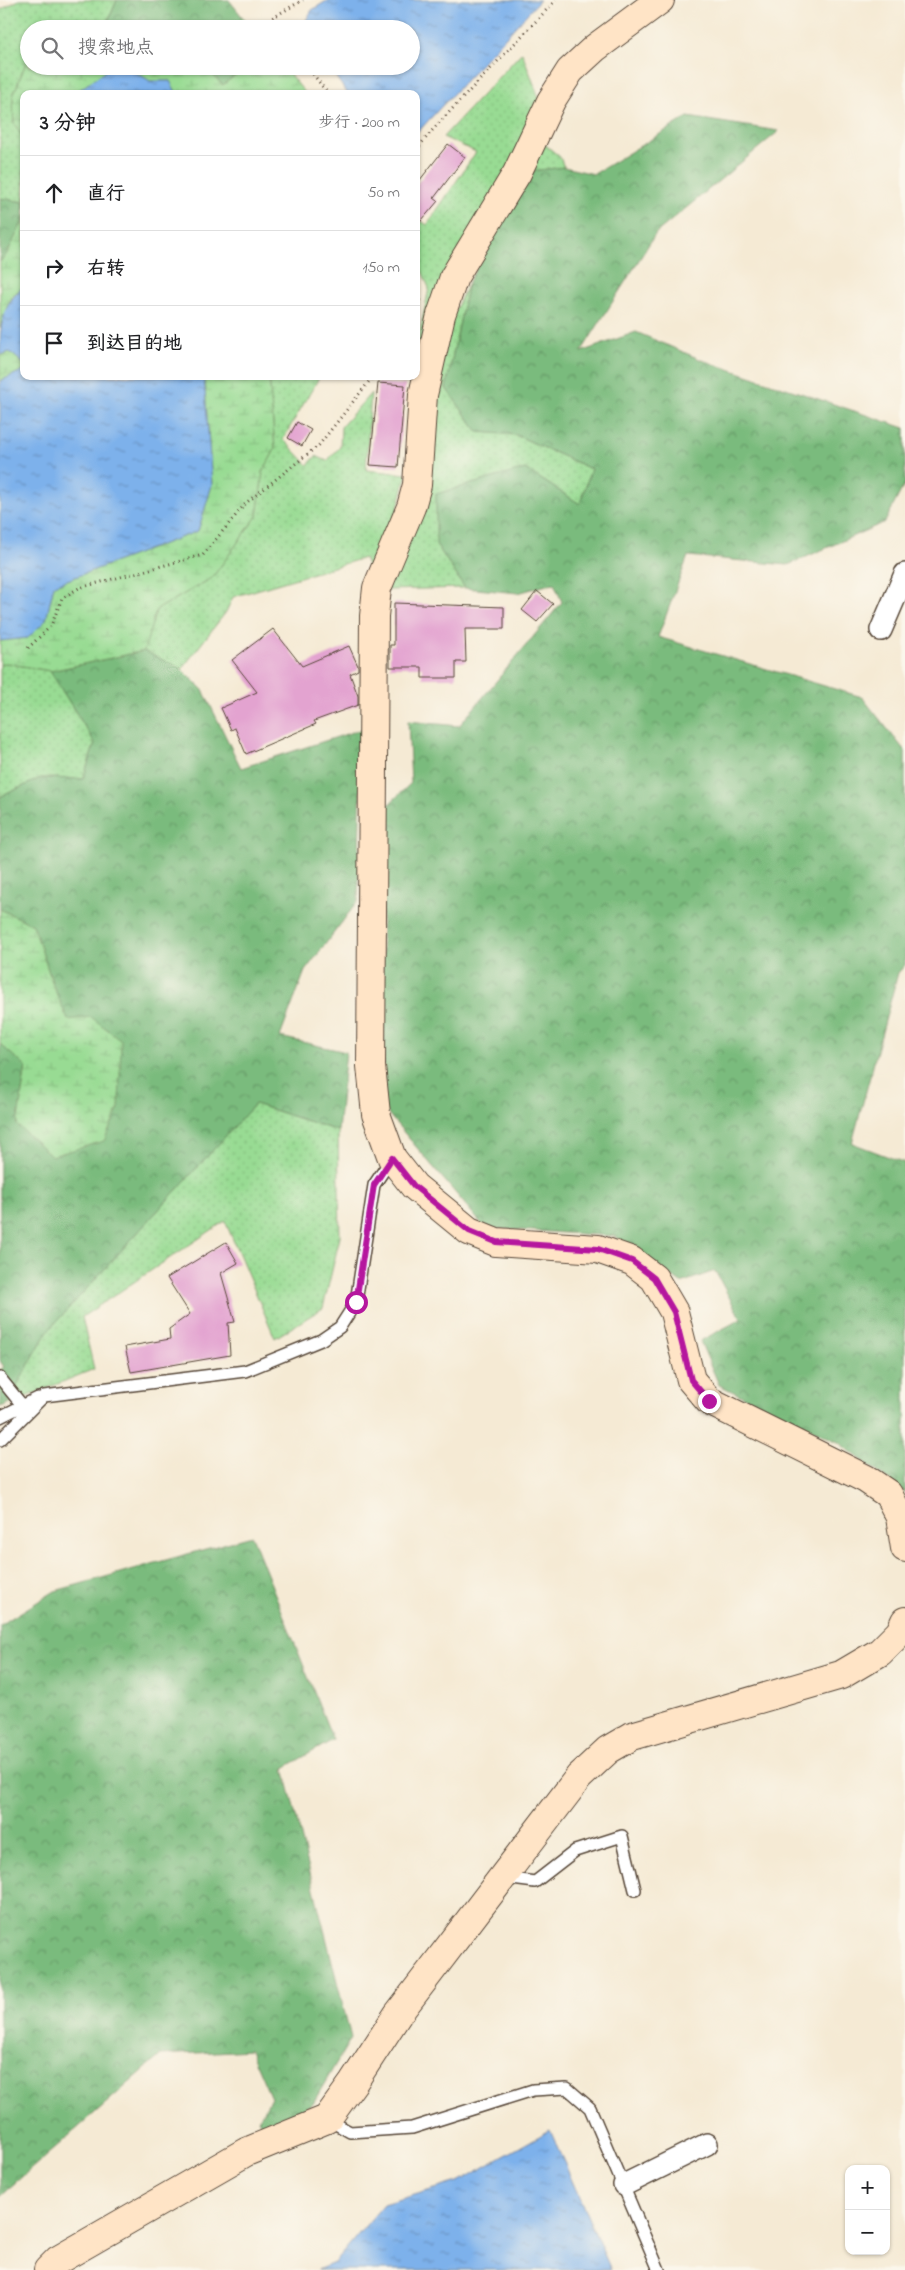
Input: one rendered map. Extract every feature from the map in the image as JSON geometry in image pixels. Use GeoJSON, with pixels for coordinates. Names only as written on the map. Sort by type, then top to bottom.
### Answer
{"type":"FeatureCollection","features":[{"type":"Feature","properties":{"kind":"street"},"geometry":{"type":"LineString","coordinates":[[660,0],[595,48],[570,71],[551,101],[517,173],[454,277],[440,315],[423,395],[417,485],[411,507],[377,588],[374,616],[371,1066],[376,1114],[392,1158],[414,1186],[469,1231],[496,1242],[598,1249],[632,1261],[654,1278],[674,1312],[691,1380],[709,1401],[866,1479],[888,1494],[900,1517],[904,1538]]}},
{"type":"Feature","properties":{"kind":"street"},"geometry":{"type":"LineString","coordinates":[[881,630],[905,574]]}},
{"type":"Feature","properties":{"kind":"street"},"geometry":{"type":"LineString","coordinates":[[48,2270],[58,2260],[246,2152],[326,2119],[353,2083],[398,2014],[579,1777],[608,1750],[632,1736],[841,1675],[880,1652],[900,1632],[905,1621]]}},
{"type":"Feature","properties":{"kind":"street"},"geometry":{"type":"LineString","coordinates":[[624,2185],[707,2144]]}},
{"type":"Feature","properties":{"kind":"lane"},"geometry":{"type":"LineString","coordinates":[[0,1417],[44,1396],[245,1371],[321,1340],[340,1327],[356,1302],[374,1185],[392,1158]]}},
{"type":"Feature","properties":{"kind":"lane"},"geometry":{"type":"LineString","coordinates":[[0,1378],[22,1405]]}},
{"type":"Feature","properties":{"kind":"lane"},"geometry":{"type":"LineString","coordinates":[[0,1440],[44,1396]]}},
{"type":"Feature","properties":{"kind":"lane"},"geometry":{"type":"LineString","coordinates":[[502,1878],[535,1882],[575,1851],[622,1836],[635,1890]]}},
{"type":"Feature","properties":{"kind":"lane"},"geometry":{"type":"LineString","coordinates":[[326,2119],[350,2132],[412,2128],[533,2090],[567,2088],[590,2108],[659,2270]]}},
{"type":"Feature","properties":{"kind":"path"},"geometry":{"type":"LineString","coordinates":[[271,20],[303,0]]}},
{"type":"Feature","properties":{"kind":"path"},"geometry":{"type":"LineString","coordinates":[[420,145],[556,0]]}},
{"type":"Feature","properties":{"kind":"path"},"geometry":{"type":"LineString","coordinates":[[313,75],[325,90]]}},
{"type":"Feature","properties":{"kind":"path"},"geometry":{"type":"LineString","coordinates":[[28,648],[50,626],[62,598],[79,588],[203,555],[246,503],[319,445],[370,380]]}},
{"type":"Feature","properties":{"kind":"green space"},"geometry":{"type":"Polygon","coordinates":[[[19,0],[117,0],[109,20],[20,20],[21,75],[13,96],[14,123],[20,133],[20,201],[0,198],[0,10],[19,0]]]}},
{"type":"Feature","properties":{"kind":"green space"},"geometry":{"type":"Polygon","coordinates":[[[117,0],[229,0],[245,20],[109,20],[117,0]]]}},
{"type":"Feature","properties":{"kind":"green space"},"geometry":{"type":"Polygon","coordinates":[[[522,52],[542,106],[420,366],[420,330],[429,288],[420,267],[420,220],[427,225],[476,152],[443,137],[522,52]]]}},
{"type":"Feature","properties":{"kind":"green space"},"geometry":{"type":"Polygon","coordinates":[[[21,75],[100,75],[79,90],[20,90],[20,133],[14,123],[13,96],[21,75]]]}},
{"type":"Feature","properties":{"kind":"green space"},"geometry":{"type":"Polygon","coordinates":[[[140,75],[212,75],[223,85],[236,75],[290,75],[303,90],[175,90],[170,81],[150,81],[140,75]]]}},
{"type":"Feature","properties":{"kind":"green space"},"geometry":{"type":"Polygon","coordinates":[[[212,75],[236,75],[223,85],[212,75]]]}},
{"type":"Feature","properties":{"kind":"green space"},"geometry":{"type":"Polygon","coordinates":[[[688,117],[779,131],[656,233],[581,352],[636,332],[702,360],[905,428],[905,483],[885,522],[788,565],[688,556],[658,637],[862,697],[905,751],[905,965],[898,973],[852,1143],[905,1163],[905,1493],[838,1442],[719,1385],[700,1341],[741,1319],[715,1271],[681,1283],[614,1236],[485,1228],[384,1109],[381,812],[411,783],[408,721],[459,726],[562,602],[554,583],[518,593],[465,588],[436,544],[436,494],[525,469],[580,504],[591,469],[516,435],[478,432],[446,388],[468,283],[531,171],[564,167],[594,174],[688,117]]]}},
{"type":"Feature","properties":{"kind":"green space"},"geometry":{"type":"Polygon","coordinates":[[[542,142],[560,157],[564,167],[531,171],[542,142]]]}},
{"type":"Feature","properties":{"kind":"green space"},"geometry":{"type":"Polygon","coordinates":[[[0,198],[20,201],[20,227],[7,254],[0,262],[0,198]]]}},
{"type":"Feature","properties":{"kind":"green space"},"geometry":{"type":"Polygon","coordinates":[[[20,227],[20,289],[11,297],[0,328],[0,262],[7,254],[20,227]]]}},
{"type":"Feature","properties":{"kind":"green space"},"geometry":{"type":"Polygon","coordinates":[[[468,283],[446,388],[478,432],[516,435],[591,469],[580,504],[525,469],[436,544],[465,588],[387,590],[431,427],[449,323],[468,283]]]}},
{"type":"Feature","properties":{"kind":"green space"},"geometry":{"type":"Polygon","coordinates":[[[10,352],[20,361],[20,372],[0,381],[0,355],[10,352]]]}},
{"type":"Feature","properties":{"kind":"green space"},"geometry":{"type":"Polygon","coordinates":[[[204,380],[269,380],[275,449],[263,472],[257,516],[212,578],[156,610],[144,651],[50,671],[6,663],[0,665],[0,641],[28,638],[46,620],[54,585],[198,531],[212,485],[204,380]]]}},
{"type":"Feature","properties":{"kind":"green space"},"geometry":{"type":"Polygon","coordinates":[[[269,380],[318,380],[283,439],[308,465],[316,456],[327,461],[340,447],[341,427],[371,393],[366,470],[407,474],[397,511],[373,580],[364,558],[233,597],[226,612],[182,669],[143,652],[156,610],[212,578],[257,516],[263,472],[275,449],[269,380]]]}},
{"type":"Feature","properties":{"kind":"green space"},"geometry":{"type":"Polygon","coordinates":[[[144,651],[182,669],[203,690],[241,768],[362,729],[358,901],[305,971],[280,1037],[346,1052],[338,1131],[255,1104],[47,1332],[6,1405],[0,1407],[0,1370],[4,1367],[0,1361],[0,1044],[26,1066],[17,1125],[68,1020],[54,988],[33,925],[0,909],[0,797],[41,778],[83,779],[95,743],[50,671],[144,651]]]}},
{"type":"Feature","properties":{"kind":"green space"},"geometry":{"type":"Polygon","coordinates":[[[6,663],[50,671],[95,743],[83,779],[41,778],[0,797],[0,665],[6,663]]]}},
{"type":"Feature","properties":{"kind":"green space"},"geometry":{"type":"Polygon","coordinates":[[[0,909],[33,925],[54,988],[68,1020],[91,1017],[121,1040],[119,1108],[104,1141],[52,1156],[17,1125],[26,1067],[0,1044],[0,909]]]}},
{"type":"Feature","properties":{"kind":"green space"},"geometry":{"type":"Polygon","coordinates":[[[255,1104],[338,1131],[340,1237],[323,1308],[275,1338],[225,1221],[82,1317],[94,1369],[6,1405],[47,1332],[255,1104]]]}},
{"type":"Feature","properties":{"kind":"green space"},"geometry":{"type":"Polygon","coordinates":[[[252,1536],[333,1740],[284,1768],[351,2038],[313,2103],[266,2133],[258,2120],[271,2098],[250,2050],[161,2055],[0,2196],[0,1625],[55,1591],[252,1536]]]}},
{"type":"Feature","properties":{"kind":"water"},"geometry":{"type":"Polygon","coordinates":[[[328,0],[540,0],[420,130],[420,90],[345,90],[334,75],[420,75],[420,20],[306,20],[312,10],[328,0]]]}},
{"type":"Feature","properties":{"kind":"water"},"geometry":{"type":"Polygon","coordinates":[[[100,75],[140,75],[150,81],[170,81],[175,90],[79,90],[100,75]]]}},
{"type":"Feature","properties":{"kind":"water"},"geometry":{"type":"Polygon","coordinates":[[[20,290],[20,361],[10,352],[0,355],[3,317],[20,290]]]}},
{"type":"Feature","properties":{"kind":"water"},"geometry":{"type":"Polygon","coordinates":[[[20,372],[20,380],[204,380],[212,485],[198,531],[54,585],[46,620],[28,638],[0,641],[0,381],[20,372]]]}},
{"type":"Feature","properties":{"kind":"water"},"geometry":{"type":"Polygon","coordinates":[[[550,2130],[611,2270],[317,2270],[334,2263],[384,2204],[458,2182],[550,2130]]]}},
{"type":"Feature","properties":{"kind":"building"},"geometry":{"type":"Polygon","coordinates":[[[448,144],[465,157],[434,198],[438,201],[420,222],[420,180],[448,144]]]}},
{"type":"Feature","properties":{"kind":"building"},"geometry":{"type":"Polygon","coordinates":[[[378,383],[405,385],[398,467],[370,465],[378,383]]]}},
{"type":"Feature","properties":{"kind":"building"},"geometry":{"type":"Polygon","coordinates":[[[297,422],[311,430],[302,446],[288,438],[297,422]]]}},
{"type":"Feature","properties":{"kind":"building"},"geometry":{"type":"Polygon","coordinates":[[[537,591],[553,604],[537,622],[522,610],[537,591]]]}},
{"type":"Feature","properties":{"kind":"building"},"geometry":{"type":"Polygon","coordinates":[[[394,603],[504,607],[504,629],[465,629],[466,662],[456,662],[456,678],[422,678],[422,667],[390,667],[390,645],[394,645],[394,603]]]}},
{"type":"Feature","properties":{"kind":"building"},"geometry":{"type":"Polygon","coordinates":[[[273,629],[302,666],[349,646],[358,666],[358,670],[350,674],[358,696],[358,705],[314,721],[316,724],[246,754],[235,728],[231,730],[221,708],[257,692],[232,660],[273,629]]]}},
{"type":"Feature","properties":{"kind":"building"},"geometry":{"type":"Polygon","coordinates":[[[226,1242],[238,1263],[221,1273],[235,1322],[228,1323],[230,1355],[131,1372],[125,1347],[170,1339],[169,1329],[190,1314],[167,1278],[226,1242]]]}},
{"type":"Feature","properties":{"kind":"route"},"geometry":{"type":"LineString","coordinates":[[356,1302],[374,1185],[392,1158],[414,1186],[469,1231],[496,1242],[598,1249],[632,1261],[654,1278],[674,1312],[691,1380],[709,1401]]}}]}
